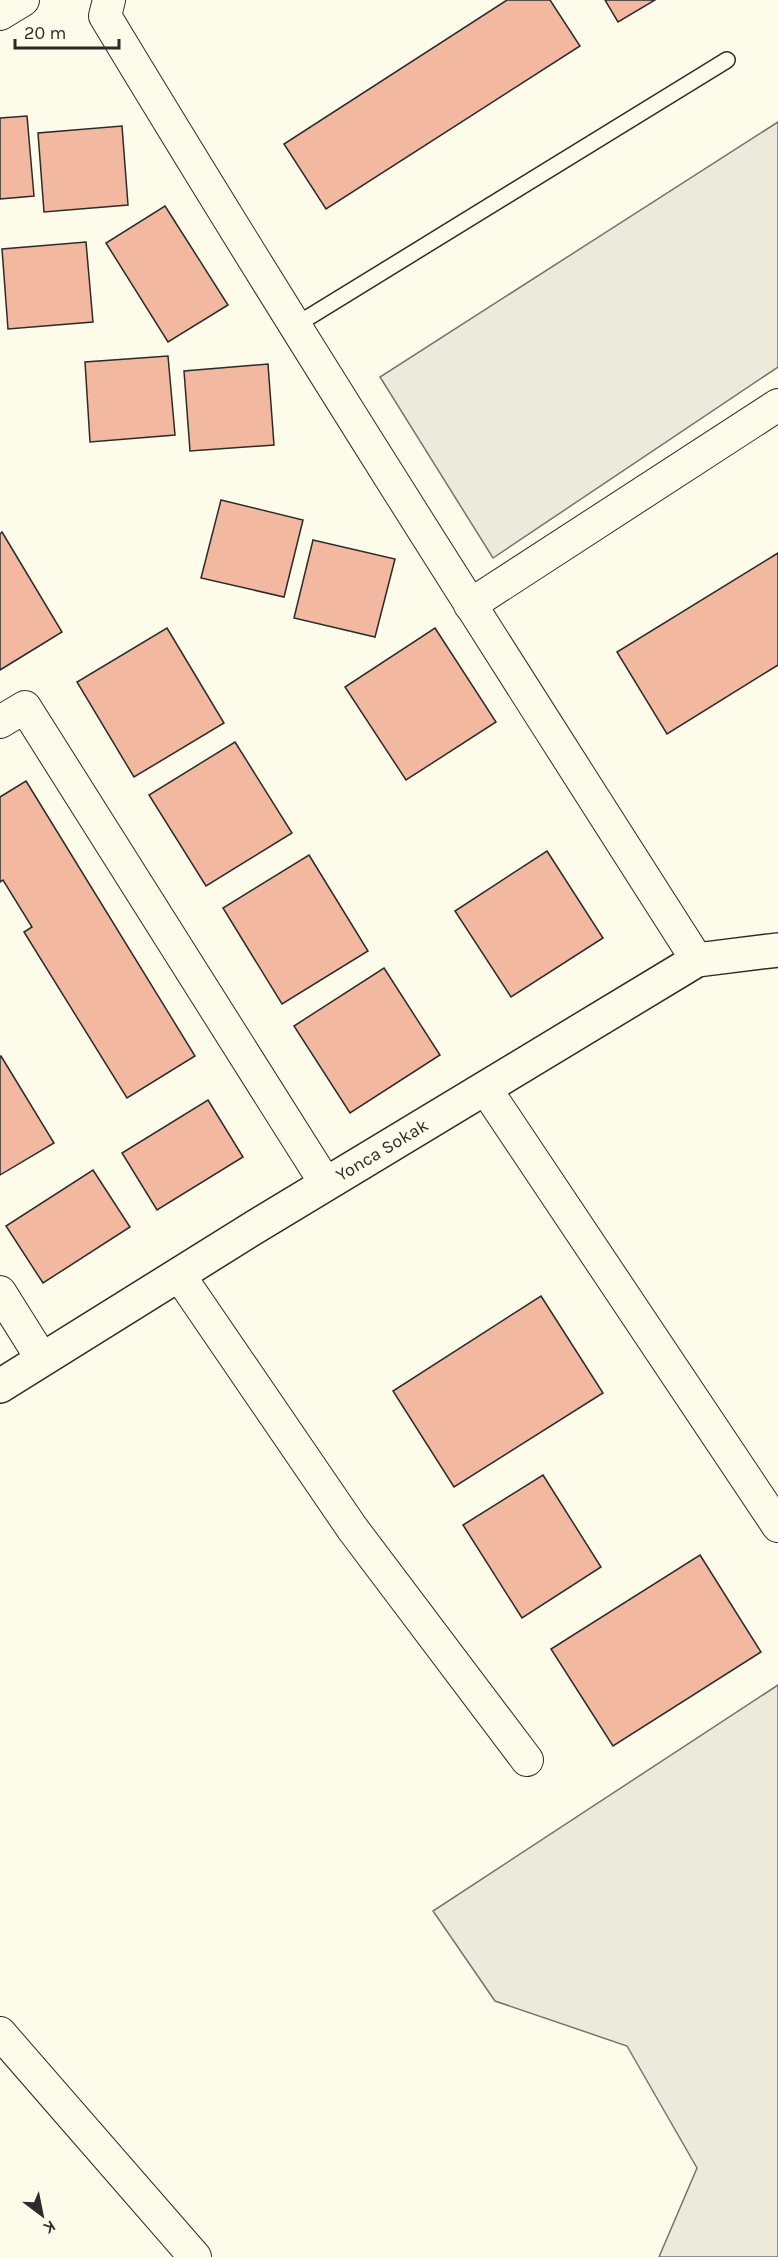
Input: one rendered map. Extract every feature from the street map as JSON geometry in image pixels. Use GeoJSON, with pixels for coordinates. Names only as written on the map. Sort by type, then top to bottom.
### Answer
{"type":"FeatureCollection","features":[{"type":"Feature","properties":{"kind":"street"},"geometry":{"type":"LineString","coordinates":[[0,14],[23,0]]}},
{"type":"Feature","properties":{"kind":"street"},"geometry":{"type":"LineString","coordinates":[[102,5],[296,325],[470,605],[697,960]]}},
{"type":"Feature","properties":{"kind":"street"},"geometry":{"type":"LineString","coordinates":[[470,605],[778,405]]}},
{"type":"Feature","properties":{"kind":"street"},"geometry":{"type":"LineString","coordinates":[[0,723],[25,707],[326,1184]]}},
{"type":"Feature","properties":{"kind":"street","name":"Yonca Sokak"},"geometry":{"type":"LineString","coordinates":[[0,1386],[326,1184],[697,960],[778,950]]}},
{"type":"Feature","properties":{"kind":"street"},"geometry":{"type":"LineString","coordinates":[[485,1088],[778,1526]]}},
{"type":"Feature","properties":{"kind":"street"},"geometry":{"type":"LineString","coordinates":[[178,1275],[352,1528],[527,1760]]}},
{"type":"Feature","properties":{"kind":"street"},"geometry":{"type":"LineString","coordinates":[[0,1292],[42,1359]]}},
{"type":"Feature","properties":{"kind":"street"},"geometry":{"type":"LineString","coordinates":[[0,2033],[195,2257]]}},
{"type":"Feature","properties":{"kind":"lane"},"geometry":{"type":"LineString","coordinates":[[296,325],[727,60]]}},
{"type":"Feature","properties":{"kind":"shaded area"},"geometry":{"type":"Polygon","coordinates":[[[778,122],[778,367],[493,558],[380,377],[778,122]]]}},
{"type":"Feature","properties":{"kind":"shaded area"},"geometry":{"type":"Polygon","coordinates":[[[778,1685],[778,2257],[659,2257],[697,2168],[627,2046],[495,2001],[433,1911],[778,1685]]]}},
{"type":"Feature","properties":{"kind":"building"},"geometry":{"type":"Polygon","coordinates":[[[507,0],[550,0],[580,46],[326,209],[284,144],[507,0]]]}},
{"type":"Feature","properties":{"kind":"building"},"geometry":{"type":"Polygon","coordinates":[[[605,0],[655,0],[618,22],[605,0]]]}},
{"type":"Feature","properties":{"kind":"building"},"geometry":{"type":"Polygon","coordinates":[[[27,116],[34,196],[0,199],[0,118],[27,116]]]}},
{"type":"Feature","properties":{"kind":"building"},"geometry":{"type":"Polygon","coordinates":[[[122,126],[128,205],[44,212],[38,133],[122,126]]]}},
{"type":"Feature","properties":{"kind":"building"},"geometry":{"type":"Polygon","coordinates":[[[165,206],[228,305],[168,342],[106,243],[165,206]]]}},
{"type":"Feature","properties":{"kind":"building"},"geometry":{"type":"Polygon","coordinates":[[[86,242],[93,322],[8,329],[2,249],[86,242]]]}},
{"type":"Feature","properties":{"kind":"building"},"geometry":{"type":"Polygon","coordinates":[[[168,356],[175,435],[90,442],[85,362],[168,356]]]}},
{"type":"Feature","properties":{"kind":"building"},"geometry":{"type":"Polygon","coordinates":[[[268,364],[274,445],[190,451],[184,371],[268,364]]]}},
{"type":"Feature","properties":{"kind":"building"},"geometry":{"type":"Polygon","coordinates":[[[221,500],[303,520],[284,597],[201,578],[221,500]]]}},
{"type":"Feature","properties":{"kind":"building"},"geometry":{"type":"Polygon","coordinates":[[[2,532],[62,632],[0,670],[0,534],[2,532]]]}},
{"type":"Feature","properties":{"kind":"building"},"geometry":{"type":"Polygon","coordinates":[[[313,540],[395,559],[375,637],[294,618],[313,540]]]}},
{"type":"Feature","properties":{"kind":"building"},"geometry":{"type":"Polygon","coordinates":[[[778,553],[778,665],[667,734],[617,652],[778,553]]]}},
{"type":"Feature","properties":{"kind":"building"},"geometry":{"type":"Polygon","coordinates":[[[167,628],[224,723],[134,777],[77,682],[167,628]]]}},
{"type":"Feature","properties":{"kind":"building"},"geometry":{"type":"Polygon","coordinates":[[[435,628],[496,722],[406,780],[345,687],[435,628]]]}},
{"type":"Feature","properties":{"kind":"building"},"geometry":{"type":"Polygon","coordinates":[[[235,742],[292,833],[206,886],[149,795],[235,742]]]}},
{"type":"Feature","properties":{"kind":"building"},"geometry":{"type":"Polygon","coordinates":[[[26,781],[195,1056],[127,1098],[24,932],[32,927],[3,880],[0,882],[0,797],[26,781]]]}},
{"type":"Feature","properties":{"kind":"building"},"geometry":{"type":"Polygon","coordinates":[[[547,851],[603,938],[511,997],[455,911],[547,851]]]}},
{"type":"Feature","properties":{"kind":"building"},"geometry":{"type":"Polygon","coordinates":[[[309,855],[368,951],[282,1004],[223,908],[309,855]]]}},
{"type":"Feature","properties":{"kind":"building"},"geometry":{"type":"Polygon","coordinates":[[[384,968],[440,1055],[350,1113],[294,1026],[384,968]]]}},
{"type":"Feature","properties":{"kind":"building"},"geometry":{"type":"Polygon","coordinates":[[[0,1057],[54,1143],[0,1175],[0,1057]]]}},
{"type":"Feature","properties":{"kind":"building"},"geometry":{"type":"Polygon","coordinates":[[[208,1100],[243,1157],[157,1210],[122,1153],[208,1100]]]}},
{"type":"Feature","properties":{"kind":"building"},"geometry":{"type":"Polygon","coordinates":[[[93,1170],[130,1227],[43,1283],[6,1226],[93,1170]]]}},
{"type":"Feature","properties":{"kind":"building"},"geometry":{"type":"Polygon","coordinates":[[[541,1296],[603,1393],[454,1487],[393,1391],[541,1296]]]}},
{"type":"Feature","properties":{"kind":"building"},"geometry":{"type":"Polygon","coordinates":[[[543,1475],[601,1567],[522,1618],[463,1525],[543,1475]]]}},
{"type":"Feature","properties":{"kind":"building"},"geometry":{"type":"Polygon","coordinates":[[[700,1555],[761,1652],[613,1746],[551,1649],[700,1555]]]}}]}
